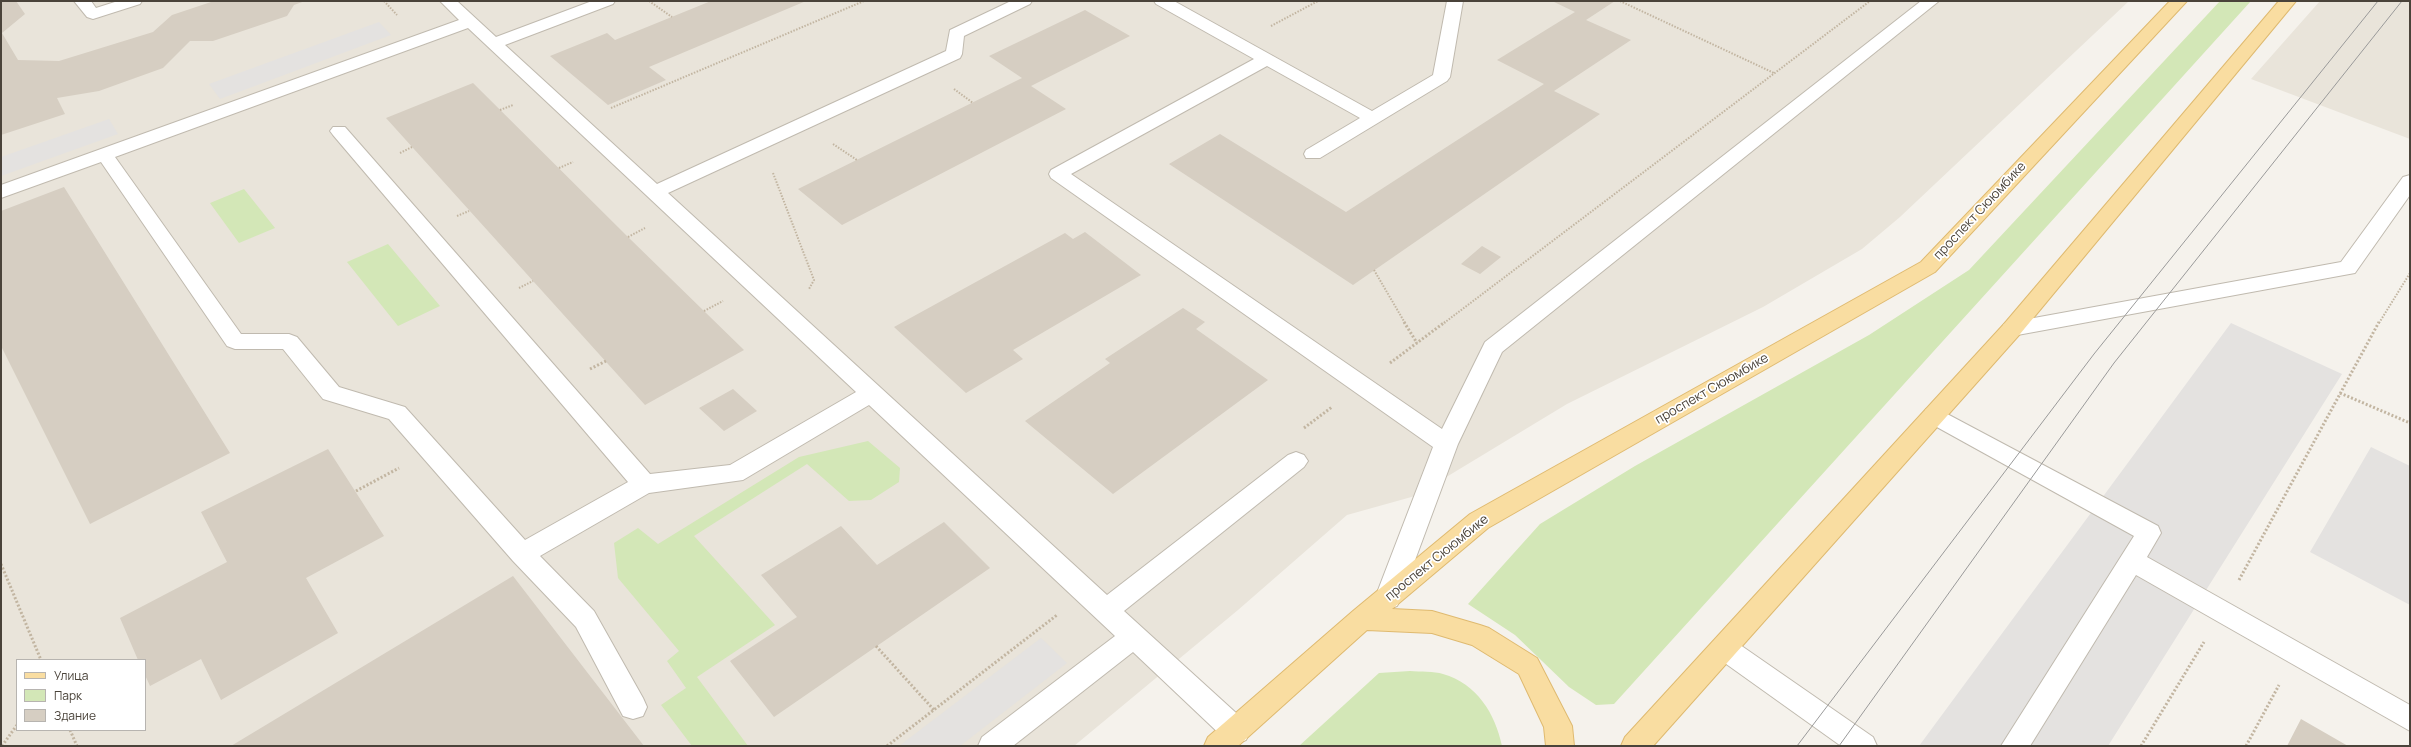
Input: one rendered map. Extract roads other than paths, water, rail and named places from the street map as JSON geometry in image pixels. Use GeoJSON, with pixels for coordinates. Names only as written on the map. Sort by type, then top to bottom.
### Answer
{"type":"FeatureCollection","features":[{"type":"Feature","properties":{"kind":"main road","name":"проспект Сююмбике"},"geometry":{"type":"LineString","coordinates":[[1227,738],[1362,619],[1479,521],[1928,267],[2179,1]]}},
{"type":"Feature","properties":{"kind":"main road"},"geometry":{"type":"LineString","coordinates":[[1635,746],[2012,329],[2260,32],[2288,1]]}},
{"type":"Feature","properties":{"kind":"main road"},"geometry":{"type":"LineString","coordinates":[[1362,619],[1432,622],[1480,636],[1522,662],[1528,666],[1558,726],[1560,746]]}},
{"type":"Feature","properties":{"kind":"street"},"geometry":{"type":"LineString","coordinates":[[82,1],[93,14],[134,1]]}},
{"type":"Feature","properties":{"kind":"street"},"geometry":{"type":"LineString","coordinates":[[448,1],[655,192],[870,394],[910,428],[1106,610],[1227,738]]}},
{"type":"Feature","properties":{"kind":"street"},"geometry":{"type":"LineString","coordinates":[[494,43],[607,1]]}},
{"type":"Feature","properties":{"kind":"street"},"geometry":{"type":"LineString","coordinates":[[655,192],[954,54],[956,34],[1024,1]]}},
{"type":"Feature","properties":{"kind":"street"},"geometry":{"type":"LineString","coordinates":[[1162,1],[1372,118]]}},
{"type":"Feature","properties":{"kind":"street"},"geometry":{"type":"LineString","coordinates":[[1313,154],[1441,77],[1455,1]]}},
{"type":"Feature","properties":{"kind":"street"},"geometry":{"type":"LineString","coordinates":[[1388,598],[1446,444],[1493,347],[1931,1]]}},
{"type":"Feature","properties":{"kind":"street"},"geometry":{"type":"LineString","coordinates":[[1,192],[470,22]]}},
{"type":"Feature","properties":{"kind":"street"},"geometry":{"type":"LineString","coordinates":[[1267,59],[1058,174],[1446,444]]}},
{"type":"Feature","properties":{"kind":"street"},"geometry":{"type":"LineString","coordinates":[[339,131],[644,484]]}},
{"type":"Feature","properties":{"kind":"street"},"geometry":{"type":"LineString","coordinates":[[104,154],[235,341],[289,342],[331,393],[397,413],[522,554],[585,619],[633,707]]}},
{"type":"Feature","properties":{"kind":"street"},"geometry":{"type":"LineString","coordinates":[[2012,329],[2348,268],[2410,180]]}},
{"type":"Feature","properties":{"kind":"street"},"geometry":{"type":"LineString","coordinates":[[522,554],[644,484],[735,474],[870,394]]}},
{"type":"Feature","properties":{"kind":"street"},"geometry":{"type":"LineString","coordinates":[[1934,415],[2149,533],[2015,746]]}},
{"type":"Feature","properties":{"kind":"street"},"geometry":{"type":"LineString","coordinates":[[1106,610],[1296,461]]}},
{"type":"Feature","properties":{"kind":"street"},"geometry":{"type":"LineString","coordinates":[[2132,561],[2410,719]]}},
{"type":"Feature","properties":{"kind":"street"},"geometry":{"type":"LineString","coordinates":[[992,746],[1133,637]]}},
{"type":"Feature","properties":{"kind":"street"},"geometry":{"type":"LineString","coordinates":[[1724,648],[1864,746]]}},
{"type":"Feature","properties":{"kind":"tram line"},"geometry":{"type":"LineString","coordinates":[[1797,746],[2094,354],[2378,1]]}},
{"type":"Feature","properties":{"kind":"tram line"},"geometry":{"type":"LineString","coordinates":[[1839,746],[2114,363],[2402,1]]}}]}
